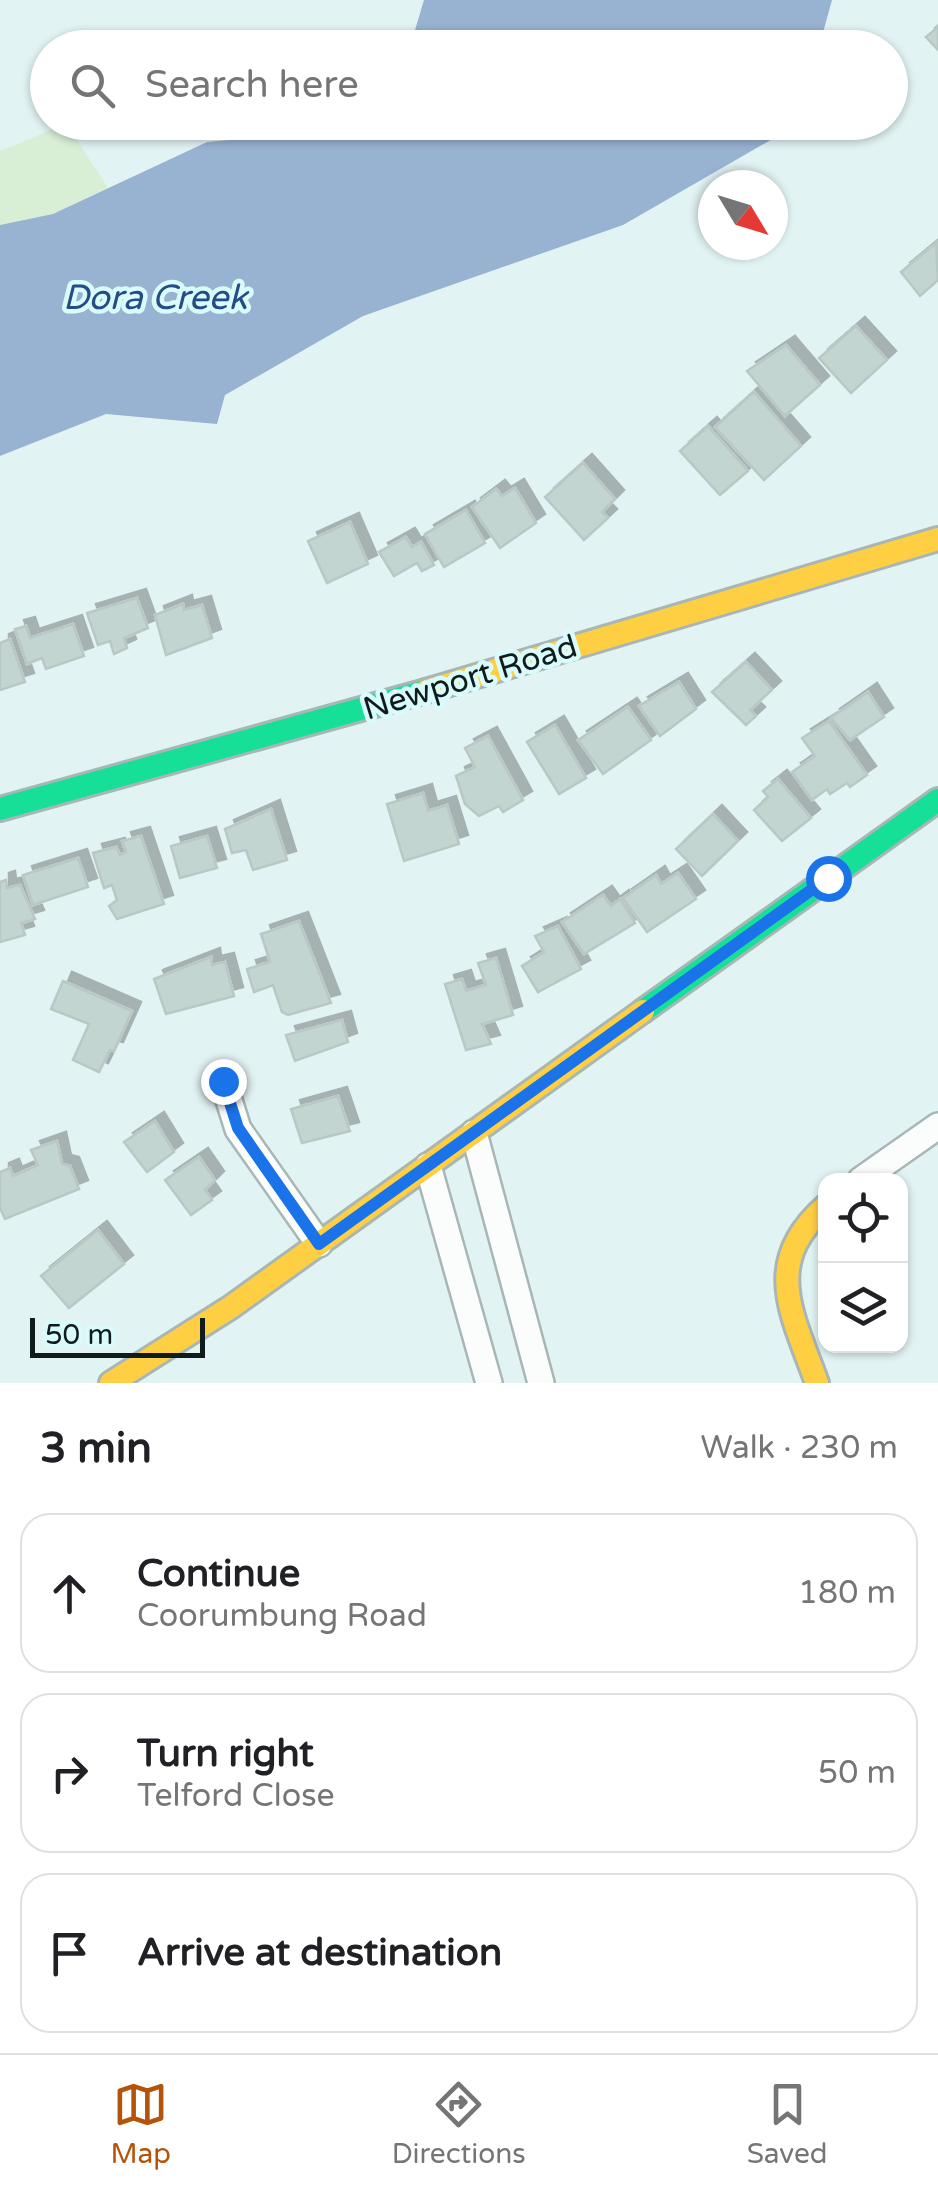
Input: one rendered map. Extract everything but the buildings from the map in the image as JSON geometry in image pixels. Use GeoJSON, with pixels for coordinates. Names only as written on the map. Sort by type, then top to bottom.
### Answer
{"type":"FeatureCollection","features":[{"type":"Feature","properties":{"kind":"street","name":"Newport Road"},"geometry":{"type":"LineString","coordinates":[[0,810],[340,716],[938,538]]}},
{"type":"Feature","properties":{"kind":"street"},"geometry":{"type":"LineString","coordinates":[[111,1383],[232,1308],[938,800]]}},
{"type":"Feature","properties":{"kind":"street"},"geometry":{"type":"LineString","coordinates":[[223,1081],[238,1128],[319,1244]]}},
{"type":"Feature","properties":{"kind":"street"},"geometry":{"type":"LineString","coordinates":[[871,1173],[938,1126]]}},
{"type":"Feature","properties":{"kind":"street"},"geometry":{"type":"LineString","coordinates":[[474,1133],[541,1383]]}},
{"type":"Feature","properties":{"kind":"street"},"geometry":{"type":"LineString","coordinates":[[428,1166],[490,1383]]}},
{"type":"Feature","properties":{"kind":"street"},"geometry":{"type":"LineString","coordinates":[[818,1213],[798,1231],[786,1256],[783,1282],[818,1383]]}},
{"type":"Feature","properties":{"kind":"green space"},"geometry":{"type":"Polygon","coordinates":[[[30,139],[76,140],[108,188],[53,214],[0,225],[0,151],[30,139]]]}},
{"type":"Feature","properties":{"kind":"water"},"geometry":{"type":"Polygon","coordinates":[[[424,0],[832,0],[824,30],[415,30],[424,0]]]}},
{"type":"Feature","properties":{"kind":"water","name":"Dora Creek"},"geometry":{"type":"Polygon","coordinates":[[[770,140],[718,170],[698,170],[698,182],[623,225],[363,316],[225,395],[217,424],[106,414],[0,456],[0,225],[53,214],[207,142],[770,140]]]}},
{"type":"Feature","properties":{"kind":"traffic: fast"},"geometry":{"type":"LineString","coordinates":[[0,809],[426,691]]}},
{"type":"Feature","properties":{"kind":"traffic: fast"},"geometry":{"type":"LineString","coordinates":[[643,1011],[938,800]]}},
{"type":"Feature","properties":{"kind":"traffic: slow"},"geometry":{"type":"LineString","coordinates":[[426,691],[938,539]]}},
{"type":"Feature","properties":{"kind":"traffic: slow"},"geometry":{"type":"LineString","coordinates":[[111,1383],[231,1307],[643,1011]]}},
{"type":"Feature","properties":{"kind":"traffic: slow"},"geometry":{"type":"LineString","coordinates":[[817,1383],[792,1311],[788,1269],[794,1248],[818,1214]]}},
{"type":"Feature","properties":{"kind":"route"},"geometry":{"type":"LineString","coordinates":[[223,1081],[238,1128],[319,1244],[828,878]]}}]}
